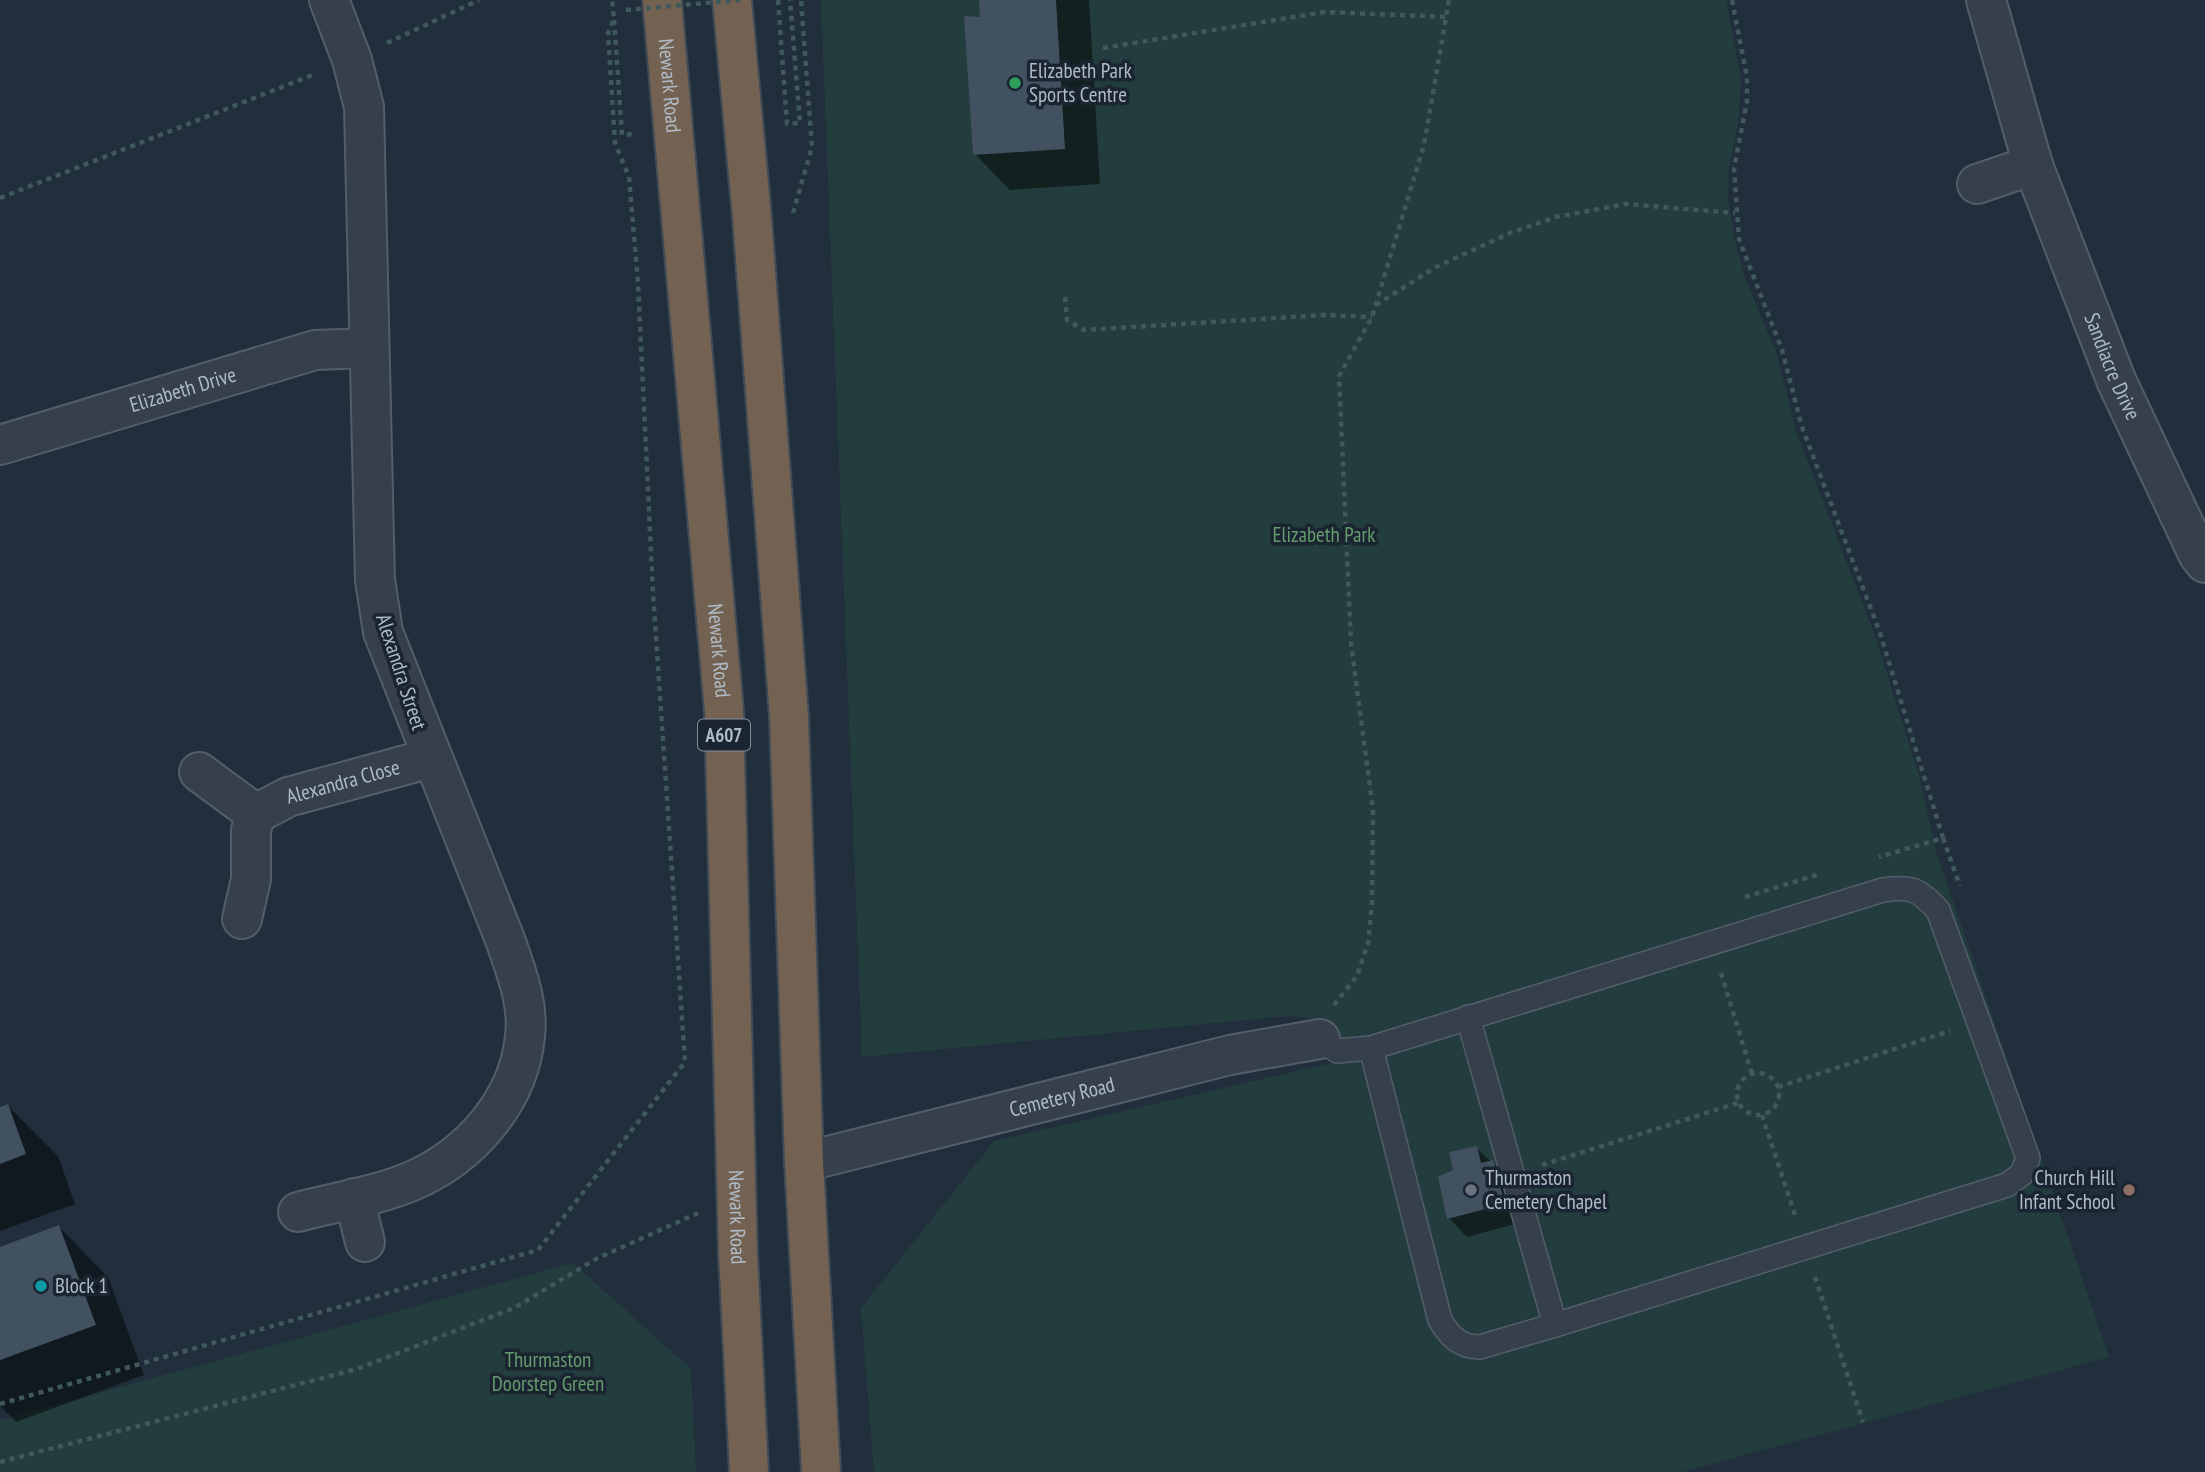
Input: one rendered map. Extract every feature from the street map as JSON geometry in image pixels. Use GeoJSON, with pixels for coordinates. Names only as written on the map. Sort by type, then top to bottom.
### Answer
{"type":"FeatureCollection","features":[{"type":"Feature","properties":{"kind":"highway","name":"Newark Road"},"geometry":{"type":"LineString","coordinates":[[662,0],[724,711],[736,1194],[750,1472]]}},
{"type":"Feature","properties":{"kind":"highway"},"geometry":{"type":"LineString","coordinates":[[732,0],[752,217],[789,717],[804,1162],[821,1472]]}},
{"type":"Feature","properties":{"kind":"street","name":"Alexandra Street"},"geometry":{"type":"LineString","coordinates":[[298,1212],[354,1198],[423,1175],[446,1163],[491,1124],[513,1084],[526,1036],[523,995],[506,942],[383,632],[375,580],[364,107],[352,60],[329,0]]}},
{"type":"Feature","properties":{"kind":"street","name":"Sandiacre Drive"},"geometry":{"type":"LineString","coordinates":[[1986,0],[2033,165],[2116,380],[2198,554],[2205,563]]}},
{"type":"Feature","properties":{"kind":"street"},"geometry":{"type":"LineString","coordinates":[[1977,184],[2033,165]]}},
{"type":"Feature","properties":{"kind":"street","name":"Elizabeth Drive"},"geometry":{"type":"LineString","coordinates":[[0,444],[315,350],[369,348]]}},
{"type":"Feature","properties":{"kind":"street","name":"Alexandra Close"},"geometry":{"type":"LineString","coordinates":[[256,814],[288,797],[431,758]]}},
{"type":"Feature","properties":{"kind":"street"},"geometry":{"type":"LineString","coordinates":[[199,772],[256,814],[251,830],[251,879],[242,919]]}},
{"type":"Feature","properties":{"kind":"street","name":"Cemetery Road"},"geometry":{"type":"LineString","coordinates":[[804,1162],[1230,1055],[1312,1041]]}},
{"type":"Feature","properties":{"kind":"street"},"geometry":{"type":"LineString","coordinates":[[354,1198],[365,1242]]}},
{"type":"Feature","properties":{"kind":"lane"},"geometry":{"type":"LineString","coordinates":[[1312,1041],[1337,1051],[1371,1048],[1883,890],[1907,887],[1924,895],[1938,911],[1981,1021],[2028,1158],[2022,1174],[2007,1185],[1555,1325],[1480,1347],[1468,1347],[1450,1336],[1440,1320],[1371,1048]]}},
{"type":"Feature","properties":{"kind":"lane"},"geometry":{"type":"LineString","coordinates":[[1468,1017],[1555,1325]]}},
{"type":"Feature","properties":{"kind":"path"},"geometry":{"type":"LineString","coordinates":[[0,198],[352,60],[480,0]]}},
{"type":"Feature","properties":{"kind":"path"},"geometry":{"type":"LineString","coordinates":[[612,0],[622,135],[635,134],[634,120]]}},
{"type":"Feature","properties":{"kind":"path"},"geometry":{"type":"LineString","coordinates":[[627,23],[626,9],[740,0]]}},
{"type":"Feature","properties":{"kind":"path"},"geometry":{"type":"LineString","coordinates":[[778,0],[787,124],[800,122],[790,0]]}},
{"type":"Feature","properties":{"kind":"path"},"geometry":{"type":"LineString","coordinates":[[1312,1041],[1357,976],[1368,943],[1372,904],[1373,810],[1351,644],[1339,376],[1372,317],[1424,145],[1449,0]]}},
{"type":"Feature","properties":{"kind":"path"},"geometry":{"type":"LineString","coordinates":[[1732,0],[1746,77],[1747,101],[1734,169],[1735,213],[1739,239],[1782,350],[1802,427],[1880,633],[1943,838],[1877,857]]}},
{"type":"Feature","properties":{"kind":"path"},"geometry":{"type":"LineString","coordinates":[[1103,48],[1325,12],[1448,17]]}},
{"type":"Feature","properties":{"kind":"path"},"geometry":{"type":"LineString","coordinates":[[0,1404],[538,1250],[685,1062],[653,593],[638,283],[629,177],[615,143],[608,33],[614,19]]}},
{"type":"Feature","properties":{"kind":"path"},"geometry":{"type":"LineString","coordinates":[[1376,306],[1434,268],[1510,233],[1556,218],[1626,204],[1735,213]]}},
{"type":"Feature","properties":{"kind":"path"},"geometry":{"type":"LineString","coordinates":[[1065,297],[1067,320],[1084,330],[1325,315],[1372,317]]}},
{"type":"Feature","properties":{"kind":"path"},"geometry":{"type":"LineString","coordinates":[[1744,897],[1823,873]]}},
{"type":"Feature","properties":{"kind":"path"},"geometry":{"type":"LineString","coordinates":[[1712,942],[1752,1074]]}},
{"type":"Feature","properties":{"kind":"path"},"geometry":{"type":"LineString","coordinates":[[1777,1087],[1981,1021]]}},
{"type":"Feature","properties":{"kind":"path"},"geometry":{"type":"LineString","coordinates":[[1752,1074],[1767,1075],[1777,1087],[1777,1101],[1769,1113],[1754,1115],[1738,1103],[1736,1096],[1741,1082],[1752,1074]]}},
{"type":"Feature","properties":{"kind":"path"},"geometry":{"type":"LineString","coordinates":[[1511,1175],[1738,1103]]}},
{"type":"Feature","properties":{"kind":"path"},"geometry":{"type":"LineString","coordinates":[[0,1462],[357,1369],[514,1308],[596,1259],[736,1194]]}},
{"type":"Feature","properties":{"kind":"green space","name":"Elizabeth Park"},"geometry":{"type":"Polygon","coordinates":[[[821,0],[1726,0],[1741,79],[1739,118],[1729,169],[1728,199],[1745,278],[1776,352],[1797,434],[1876,638],[1920,779],[1936,851],[2109,1357],[1682,1472],[874,1472],[861,1308],[994,1141],[1349,1059],[1340,1037],[1328,1024],[1288,1016],[862,1057],[821,0]]]}},
{"type":"Feature","properties":{"kind":"green space","name":"Thurmaston Doorstep Green"},"geometry":{"type":"Polygon","coordinates":[[[573,1263],[691,1369],[696,1472],[0,1472],[0,1420],[573,1263]]]}},
{"type":"Feature","properties":{"kind":"building","name":"Elizabeth Park Sports Centre"},"geometry":{"type":"Polygon","coordinates":[[[979,0],[1056,0],[1065,149],[973,155],[964,16],[980,17],[979,0]]]}},
{"type":"Feature","properties":{"kind":"building"},"geometry":{"type":"Polygon","coordinates":[[[8,1104],[26,1154],[0,1164],[0,1107],[8,1104]]]}},
{"type":"Feature","properties":{"kind":"building","name":"Thurmaston Cemetery Chapel"},"geometry":{"type":"Polygon","coordinates":[[[1477,1146],[1481,1163],[1493,1160],[1505,1204],[1447,1219],[1438,1177],[1453,1170],[1449,1152],[1477,1146]]]}},
{"type":"Feature","properties":{"kind":"building","name":"Block 1"},"geometry":{"type":"Polygon","coordinates":[[[59,1225],[96,1325],[0,1360],[0,1247],[59,1225]]]}},
{"type":"Feature","properties":{"kind":"place","name":"Elizabeth Park Sports Centre"},"geometry":{"type":"Point","coordinates":[1015,83]}},
{"type":"Feature","properties":{"kind":"place","name":"Thurmaston Cemetery Chapel"},"geometry":{"type":"Point","coordinates":[1471,1190]}},
{"type":"Feature","properties":{"kind":"place","name":"Church Hill Infant School"},"geometry":{"type":"Point","coordinates":[2129,1190]}},
{"type":"Feature","properties":{"kind":"place","name":"Block 1"},"geometry":{"type":"Point","coordinates":[41,1286]}}]}
